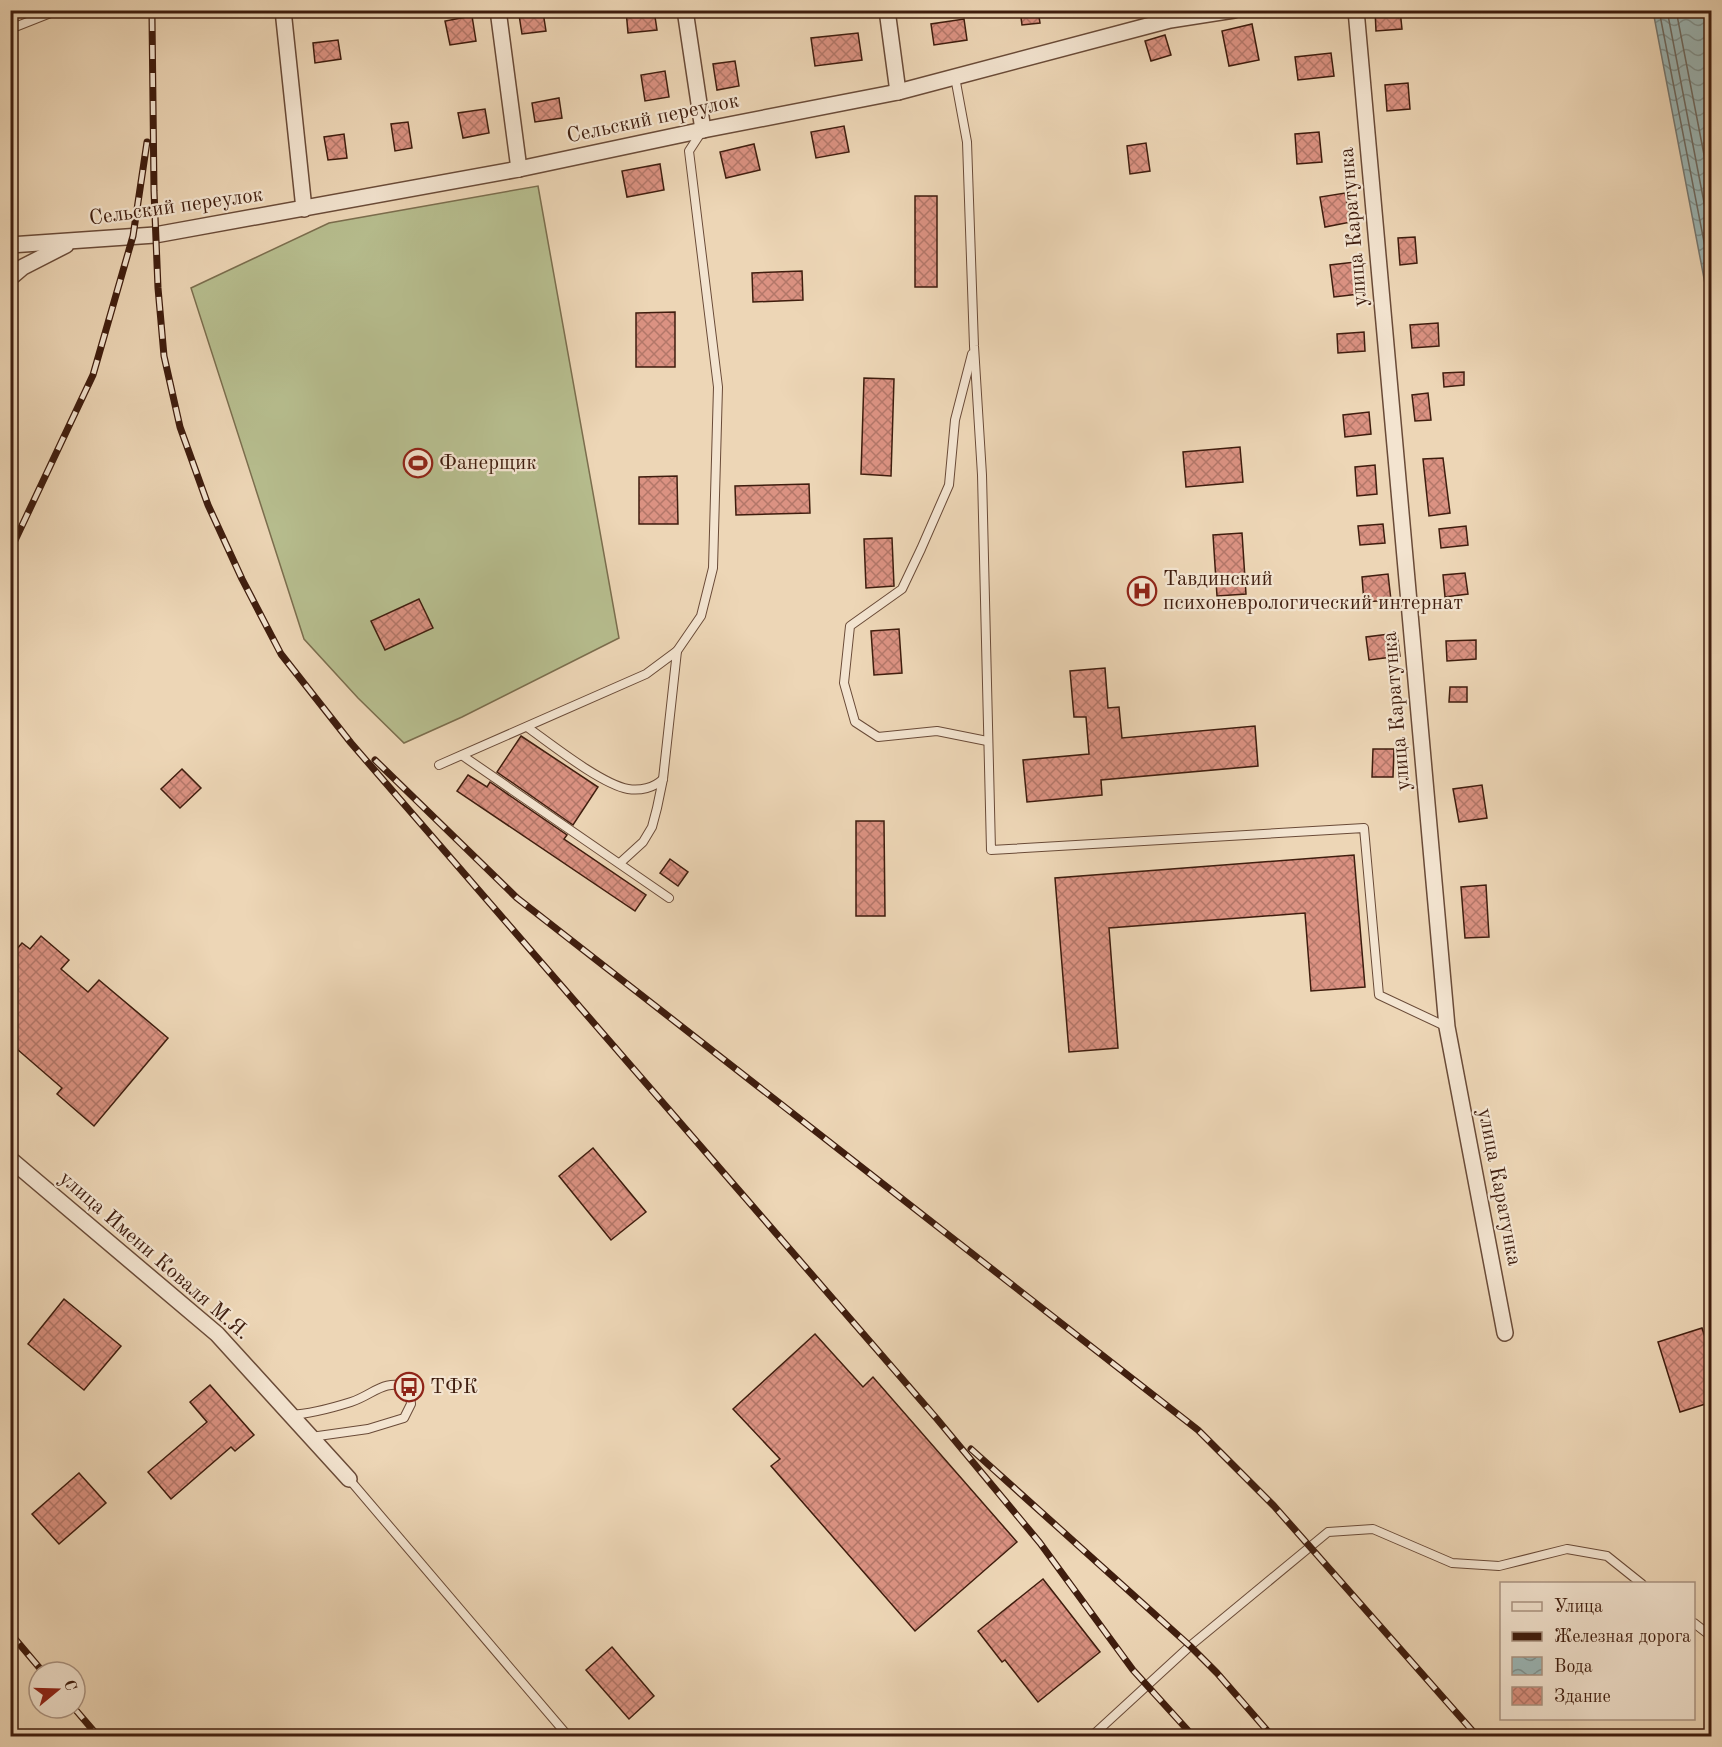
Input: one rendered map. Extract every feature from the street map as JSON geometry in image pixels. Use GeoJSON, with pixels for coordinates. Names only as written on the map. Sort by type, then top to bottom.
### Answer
{"type":"FeatureCollection","features":[{"type":"Feature","properties":{"kind":"street"},"geometry":{"type":"LineString","coordinates":[[283,10],[304,209]]}},
{"type":"Feature","properties":{"kind":"street"},"geometry":{"type":"LineString","coordinates":[[498,10],[519,169]]}},
{"type":"Feature","properties":{"kind":"street"},"geometry":{"type":"LineString","coordinates":[[685,10],[703,130]]}},
{"type":"Feature","properties":{"kind":"street"},"geometry":{"type":"LineString","coordinates":[[887,10],[898,92]]}},
{"type":"Feature","properties":{"kind":"street","name":"Сельский переулок"},"geometry":{"type":"LineString","coordinates":[[10,244],[155,235],[519,169],[898,92],[1169,15],[1234,10]]}},
{"type":"Feature","properties":{"kind":"street","name":"улица Каратунка"},"geometry":{"type":"LineString","coordinates":[[1356,10],[1447,1027],[1505,1332]]}},
{"type":"Feature","properties":{"kind":"street","name":"Сельский переулок"},"geometry":{"type":"LineString","coordinates":[[10,278],[33,261],[74,241]]}},
{"type":"Feature","properties":{"kind":"street","name":"улица Имени Коваля М.Я."},"geometry":{"type":"LineString","coordinates":[[10,1159],[217,1334],[349,1479]]}},
{"type":"Feature","properties":{"kind":"lane"},"geometry":{"type":"LineString","coordinates":[[10,28],[58,10]]}},
{"type":"Feature","properties":{"kind":"lane"},"geometry":{"type":"LineString","coordinates":[[955,77],[967,142],[974,346],[982,475],[991,850],[1364,828],[1379,995],[1447,1027]]}},
{"type":"Feature","properties":{"kind":"lane"},"geometry":{"type":"LineString","coordinates":[[438,765],[646,674],[677,651],[701,616],[713,568],[718,387],[689,151],[703,130]]}},
{"type":"Feature","properties":{"kind":"lane"},"geometry":{"type":"LineString","coordinates":[[974,346],[955,420],[949,485],[902,589],[850,626],[844,683],[855,722],[878,737],[937,731],[987,741]]}},
{"type":"Feature","properties":{"kind":"lane"},"geometry":{"type":"LineString","coordinates":[[620,863],[643,842],[652,827],[663,779],[677,651]]}},
{"type":"Feature","properties":{"kind":"lane"},"geometry":{"type":"LineString","coordinates":[[526,727],[607,782],[628,789],[656,785],[663,779]]}},
{"type":"Feature","properties":{"kind":"lane"},"geometry":{"type":"LineString","coordinates":[[463,756],[669,898]]}},
{"type":"Feature","properties":{"kind":"lane"},"geometry":{"type":"LineString","coordinates":[[290,1415],[304,1414],[354,1401],[383,1386],[397,1383],[410,1388],[411,1404],[404,1418],[368,1429],[311,1437]]}},
{"type":"Feature","properties":{"kind":"lane"},"geometry":{"type":"LineString","coordinates":[[349,1479],[568,1737]]}},
{"type":"Feature","properties":{"kind":"lane"},"geometry":{"type":"LineString","coordinates":[[1092,1737],[1190,1646],[1328,1532],[1373,1529],[1452,1563],[1464,1564],[1499,1566],[1567,1549],[1607,1556],[1640,1582]]}},
{"type":"Feature","properties":{"kind":"lane"},"geometry":{"type":"LineString","coordinates":[[1695,1624],[1712,1637]]}},
{"type":"Feature","properties":{"kind":"green space","name":"Фанерщик"},"geometry":{"type":"Polygon","coordinates":[[[538,186],[619,638],[462,717],[404,743],[358,698],[304,639],[191,288],[329,223],[538,186]]]}},
{"type":"Feature","properties":{"kind":"water"},"geometry":{"type":"Polygon","coordinates":[[[1653,11],[1711,11],[1711,315],[1653,11]]]}},
{"type":"Feature","properties":{"kind":"building"},"geometry":{"type":"Polygon","coordinates":[[[626,10],[654,10],[657,30],[628,33],[626,10]]]}},
{"type":"Feature","properties":{"kind":"building"},"geometry":{"type":"Polygon","coordinates":[[[1020,10],[1038,10],[1040,23],[1022,25],[1020,10]]]}},
{"type":"Feature","properties":{"kind":"building"},"geometry":{"type":"Polygon","coordinates":[[[1375,10],[1400,10],[1402,29],[1376,31],[1375,10]]]}},
{"type":"Feature","properties":{"kind":"building"},"geometry":{"type":"Polygon","coordinates":[[[543,12],[546,31],[522,34],[519,15],[543,12]]]}},
{"type":"Feature","properties":{"kind":"building"},"geometry":{"type":"Polygon","coordinates":[[[472,16],[476,41],[450,45],[445,21],[472,16]]]}},
{"type":"Feature","properties":{"kind":"building"},"geometry":{"type":"Polygon","coordinates":[[[964,19],[967,40],[934,45],[931,24],[964,19]]]}},
{"type":"Feature","properties":{"kind":"building"},"geometry":{"type":"Polygon","coordinates":[[[1252,24],[1259,60],[1229,66],[1222,31],[1252,24]]]}},
{"type":"Feature","properties":{"kind":"building"},"geometry":{"type":"Polygon","coordinates":[[[858,33],[862,60],[815,66],[811,38],[858,33]]]}},
{"type":"Feature","properties":{"kind":"building"},"geometry":{"type":"Polygon","coordinates":[[[1165,35],[1171,55],[1151,61],[1145,41],[1165,35]]]}},
{"type":"Feature","properties":{"kind":"building"},"geometry":{"type":"Polygon","coordinates":[[[338,40],[341,59],[315,63],[313,43],[338,40]]]}},
{"type":"Feature","properties":{"kind":"building"},"geometry":{"type":"Polygon","coordinates":[[[1331,53],[1334,76],[1298,80],[1295,57],[1331,53]]]}},
{"type":"Feature","properties":{"kind":"building"},"geometry":{"type":"Polygon","coordinates":[[[735,61],[739,86],[717,90],[713,64],[735,61]]]}},
{"type":"Feature","properties":{"kind":"building"},"geometry":{"type":"Polygon","coordinates":[[[665,71],[669,97],[645,101],[641,75],[665,71]]]}},
{"type":"Feature","properties":{"kind":"building"},"geometry":{"type":"Polygon","coordinates":[[[1408,83],[1410,109],[1387,111],[1385,85],[1408,83]]]}},
{"type":"Feature","properties":{"kind":"building"},"geometry":{"type":"Polygon","coordinates":[[[559,98],[562,118],[535,122],[532,103],[559,98]]]}},
{"type":"Feature","properties":{"kind":"building"},"geometry":{"type":"Polygon","coordinates":[[[485,109],[489,133],[463,138],[458,113],[485,109]]]}},
{"type":"Feature","properties":{"kind":"building"},"geometry":{"type":"Polygon","coordinates":[[[408,122],[412,148],[395,151],[391,124],[408,122]]]}},
{"type":"Feature","properties":{"kind":"building"},"geometry":{"type":"Polygon","coordinates":[[[844,126],[849,152],[816,158],[811,132],[844,126]]]}},
{"type":"Feature","properties":{"kind":"building"},"geometry":{"type":"Polygon","coordinates":[[[1319,132],[1322,162],[1297,164],[1295,134],[1319,132]]]}},
{"type":"Feature","properties":{"kind":"building"},"geometry":{"type":"Polygon","coordinates":[[[344,134],[347,158],[328,160],[324,137],[344,134]]]}},
{"type":"Feature","properties":{"kind":"building"},"geometry":{"type":"Polygon","coordinates":[[[1146,143],[1150,171],[1130,174],[1127,146],[1146,143]]]}},
{"type":"Feature","properties":{"kind":"building"},"geometry":{"type":"Polygon","coordinates":[[[754,144],[760,170],[726,178],[720,152],[754,144]]]}},
{"type":"Feature","properties":{"kind":"building"},"geometry":{"type":"Polygon","coordinates":[[[660,164],[664,190],[627,197],[622,171],[660,164]]]}},
{"type":"Feature","properties":{"kind":"building"},"geometry":{"type":"Polygon","coordinates":[[[1345,193],[1351,222],[1325,227],[1320,197],[1345,193]]]}},
{"type":"Feature","properties":{"kind":"building"},"geometry":{"type":"Polygon","coordinates":[[[915,196],[937,196],[937,287],[915,287],[915,196]]]}},
{"type":"Feature","properties":{"kind":"building"},"geometry":{"type":"Polygon","coordinates":[[[1415,237],[1417,263],[1400,265],[1398,238],[1415,237]]]}},
{"type":"Feature","properties":{"kind":"building"},"geometry":{"type":"Polygon","coordinates":[[[1355,262],[1359,294],[1334,297],[1330,265],[1355,262]]]}},
{"type":"Feature","properties":{"kind":"building"},"geometry":{"type":"Polygon","coordinates":[[[802,271],[803,300],[753,302],[752,273],[802,271]]]}},
{"type":"Feature","properties":{"kind":"building"},"geometry":{"type":"Polygon","coordinates":[[[675,312],[675,367],[636,367],[636,313],[675,312]]]}},
{"type":"Feature","properties":{"kind":"building"},"geometry":{"type":"Polygon","coordinates":[[[1438,323],[1439,346],[1412,348],[1410,325],[1438,323]]]}},
{"type":"Feature","properties":{"kind":"building"},"geometry":{"type":"Polygon","coordinates":[[[1364,332],[1365,351],[1338,353],[1337,334],[1364,332]]]}},
{"type":"Feature","properties":{"kind":"building"},"geometry":{"type":"Polygon","coordinates":[[[1464,372],[1464,385],[1444,387],[1443,373],[1464,372]]]}},
{"type":"Feature","properties":{"kind":"building"},"geometry":{"type":"Polygon","coordinates":[[[864,378],[894,379],[891,476],[861,474],[864,378]]]}},
{"type":"Feature","properties":{"kind":"building"},"geometry":{"type":"Polygon","coordinates":[[[1428,393],[1431,420],[1415,421],[1412,395],[1428,393]]]}},
{"type":"Feature","properties":{"kind":"building"},"geometry":{"type":"Polygon","coordinates":[[[1369,412],[1371,434],[1345,437],[1343,415],[1369,412]]]}},
{"type":"Feature","properties":{"kind":"building"},"geometry":{"type":"Polygon","coordinates":[[[1240,447],[1243,482],[1186,487],[1183,452],[1240,447]]]}},
{"type":"Feature","properties":{"kind":"building"},"geometry":{"type":"Polygon","coordinates":[[[1443,458],[1450,513],[1429,516],[1423,459],[1443,458]]]}},
{"type":"Feature","properties":{"kind":"building"},"geometry":{"type":"Polygon","coordinates":[[[1375,465],[1377,494],[1357,496],[1355,467],[1375,465]]]}},
{"type":"Feature","properties":{"kind":"building"},"geometry":{"type":"Polygon","coordinates":[[[677,476],[678,524],[639,524],[639,477],[677,476]]]}},
{"type":"Feature","properties":{"kind":"building"},"geometry":{"type":"Polygon","coordinates":[[[809,484],[810,513],[736,515],[735,486],[809,484]]]}},
{"type":"Feature","properties":{"kind":"building"},"geometry":{"type":"Polygon","coordinates":[[[1383,524],[1385,543],[1360,545],[1358,526],[1383,524]]]}},
{"type":"Feature","properties":{"kind":"building"},"geometry":{"type":"Polygon","coordinates":[[[1466,526],[1468,545],[1441,548],[1439,529],[1466,526]]]}},
{"type":"Feature","properties":{"kind":"building"},"geometry":{"type":"Polygon","coordinates":[[[1242,533],[1246,594],[1217,596],[1213,535],[1242,533]]]}},
{"type":"Feature","properties":{"kind":"building"},"geometry":{"type":"Polygon","coordinates":[[[892,538],[894,586],[866,588],[864,539],[892,538]]]}},
{"type":"Feature","properties":{"kind":"building"},"geometry":{"type":"Polygon","coordinates":[[[1465,573],[1468,594],[1445,597],[1443,575],[1465,573]]]}},
{"type":"Feature","properties":{"kind":"building"},"geometry":{"type":"Polygon","coordinates":[[[1388,574],[1391,600],[1364,602],[1362,577],[1388,574]]]}},
{"type":"Feature","properties":{"kind":"building"},"geometry":{"type":"Polygon","coordinates":[[[419,599],[433,628],[385,650],[371,621],[419,599]]]}},
{"type":"Feature","properties":{"kind":"building"},"geometry":{"type":"Polygon","coordinates":[[[899,629],[902,673],[874,675],[871,631],[899,629]]]}},
{"type":"Feature","properties":{"kind":"building"},"geometry":{"type":"Polygon","coordinates":[[[1397,633],[1400,656],[1369,660],[1366,637],[1397,633]]]}},
{"type":"Feature","properties":{"kind":"building"},"geometry":{"type":"Polygon","coordinates":[[[1476,640],[1476,659],[1447,661],[1446,641],[1476,640]]]}},
{"type":"Feature","properties":{"kind":"building"},"geometry":{"type":"Polygon","coordinates":[[[1105,668],[1108,708],[1119,707],[1122,738],[1255,726],[1258,766],[1101,780],[1102,795],[1027,802],[1023,760],[1089,754],[1086,717],[1074,717],[1070,671],[1105,668]]]}},
{"type":"Feature","properties":{"kind":"building"},"geometry":{"type":"Polygon","coordinates":[[[1450,687],[1467,687],[1467,702],[1449,702],[1450,687]]]}},
{"type":"Feature","properties":{"kind":"building"},"geometry":{"type":"Polygon","coordinates":[[[521,736],[598,787],[573,825],[497,772],[521,736]]]}},
{"type":"Feature","properties":{"kind":"building"},"geometry":{"type":"Polygon","coordinates":[[[1373,749],[1394,749],[1393,777],[1372,777],[1373,749]]]}},
{"type":"Feature","properties":{"kind":"building"},"geometry":{"type":"Polygon","coordinates":[[[182,769],[201,788],[180,808],[161,789],[182,769]]]}},
{"type":"Feature","properties":{"kind":"building"},"geometry":{"type":"Polygon","coordinates":[[[468,775],[487,787],[490,782],[567,835],[564,839],[646,895],[635,911],[457,791],[468,775]]]}},
{"type":"Feature","properties":{"kind":"building"},"geometry":{"type":"Polygon","coordinates":[[[1482,785],[1487,818],[1459,822],[1453,789],[1482,785]]]}},
{"type":"Feature","properties":{"kind":"building"},"geometry":{"type":"Polygon","coordinates":[[[856,821],[884,821],[885,916],[856,916],[856,821]]]}},
{"type":"Feature","properties":{"kind":"building"},"geometry":{"type":"Polygon","coordinates":[[[1354,855],[1365,987],[1311,991],[1305,913],[1109,928],[1118,1048],[1069,1052],[1055,878],[1354,855]]]}},
{"type":"Feature","properties":{"kind":"building"},"geometry":{"type":"Polygon","coordinates":[[[670,859],[688,872],[678,886],[660,873],[670,859]]]}},
{"type":"Feature","properties":{"kind":"building"},"geometry":{"type":"Polygon","coordinates":[[[1486,885],[1489,937],[1465,938],[1461,887],[1486,885]]]}},
{"type":"Feature","properties":{"kind":"building"},"geometry":{"type":"Polygon","coordinates":[[[41,936],[69,960],[61,969],[88,992],[99,980],[168,1038],[94,1126],[57,1094],[62,1088],[10,1043],[10,957],[22,943],[30,949],[41,936]]]}},
{"type":"Feature","properties":{"kind":"building"},"geometry":{"type":"Polygon","coordinates":[[[593,1148],[646,1212],[611,1240],[559,1176],[593,1148]]]}},
{"type":"Feature","properties":{"kind":"building"},"geometry":{"type":"Polygon","coordinates":[[[64,1299],[121,1346],[84,1390],[28,1344],[64,1299]]]}},
{"type":"Feature","properties":{"kind":"building"},"geometry":{"type":"Polygon","coordinates":[[[1702,1328],[1712,1358],[1712,1402],[1680,1412],[1658,1342],[1702,1328]]]}},
{"type":"Feature","properties":{"kind":"building"},"geometry":{"type":"Polygon","coordinates":[[[815,1334],[863,1387],[873,1377],[1017,1542],[915,1631],[771,1466],[780,1459],[733,1409],[815,1334]]]}},
{"type":"Feature","properties":{"kind":"building"},"geometry":{"type":"Polygon","coordinates":[[[210,1385],[254,1435],[235,1451],[231,1447],[171,1499],[148,1472],[207,1422],[190,1402],[210,1385]]]}},
{"type":"Feature","properties":{"kind":"building"},"geometry":{"type":"Polygon","coordinates":[[[79,1473],[106,1503],[59,1544],[32,1514],[79,1473]]]}},
{"type":"Feature","properties":{"kind":"building"},"geometry":{"type":"Polygon","coordinates":[[[1043,1579],[1100,1652],[1038,1702],[1005,1660],[1002,1662],[978,1631],[1043,1579]]]}},
{"type":"Feature","properties":{"kind":"building"},"geometry":{"type":"Polygon","coordinates":[[[612,1647],[654,1696],[629,1719],[586,1670],[612,1647]]]}},
{"type":"Feature","properties":{"kind":"railway"},"geometry":{"type":"LineString","coordinates":[[152,17],[154,191],[158,288],[164,356],[180,427],[208,505],[242,579],[281,654],[351,743],[937,1419],[1040,1543],[1133,1670],[1193,1736]]}},
{"type":"Feature","properties":{"kind":"railway"},"geometry":{"type":"LineString","coordinates":[[10,551],[93,375],[133,236],[147,142]]}},
{"type":"Feature","properties":{"kind":"railway"},"geometry":{"type":"LineString","coordinates":[[375,760],[517,898],[1198,1430],[1274,1506],[1477,1736]]}},
{"type":"Feature","properties":{"kind":"railway"},"geometry":{"type":"LineString","coordinates":[[971,1449],[1190,1646],[1272,1736]]}},
{"type":"Feature","properties":{"kind":"railway"},"geometry":{"type":"LineString","coordinates":[[10,1633],[33,1660]]}},
{"type":"Feature","properties":{"kind":"railway"},"geometry":{"type":"LineString","coordinates":[[84,1720],[98,1736]]}},
{"type":"Feature","properties":{"kind":"place","name":"Фанерщик"},"geometry":{"type":"Point","coordinates":[418,463]}},
{"type":"Feature","properties":{"kind":"place","name":"Тавдинский психоневрологический интернат"},"geometry":{"type":"Point","coordinates":[1142,591]}},
{"type":"Feature","properties":{"kind":"place","name":"ТФК"},"geometry":{"type":"Point","coordinates":[409,1387]}}]}
